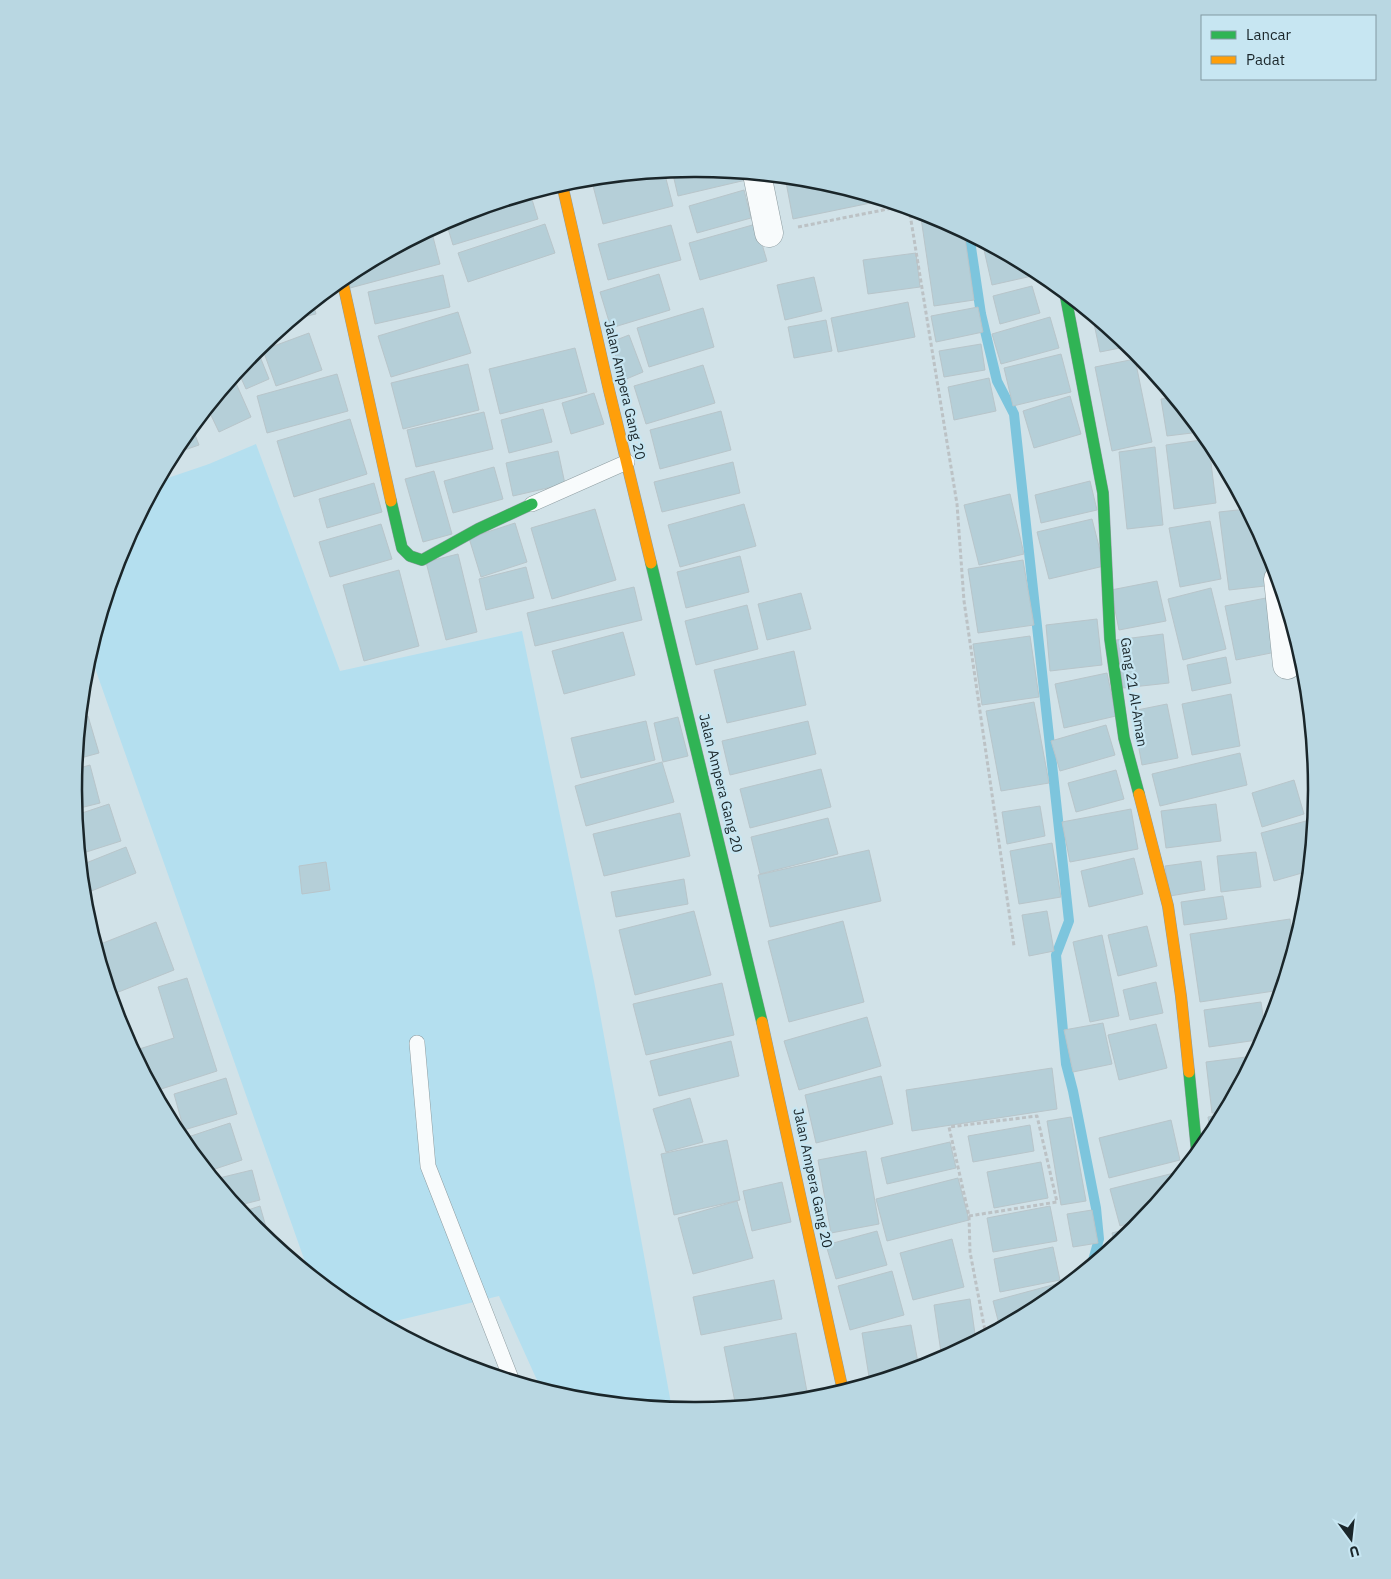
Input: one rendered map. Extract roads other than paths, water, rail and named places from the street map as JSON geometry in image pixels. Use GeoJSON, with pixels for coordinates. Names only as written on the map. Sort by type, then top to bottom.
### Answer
{"type":"FeatureCollection","features":[{"type":"Feature","properties":{"kind":"street"},"geometry":{"type":"LineString","coordinates":[[758,180],[769,233]]}},
{"type":"Feature","properties":{"kind":"street","name":"Jalan Ampera Gang 20"},"geometry":{"type":"LineString","coordinates":[[564,191],[774,1072],[842,1385]]}},
{"type":"Feature","properties":{"kind":"street"},"geometry":{"type":"LineString","coordinates":[[344,288],[402,548],[410,556],[422,560],[478,529],[532,504]]}},
{"type":"Feature","properties":{"kind":"street","name":"Gang 21 Al-Aman"},"geometry":{"type":"LineString","coordinates":[[1067,301],[1103,493],[1110,639],[1124,738],[1168,906],[1181,996],[1196,1143]]}},
{"type":"Feature","properties":{"kind":"street"},"geometry":{"type":"LineString","coordinates":[[1281,609],[1287,664]]}},
{"type":"Feature","properties":{"kind":"lane"},"geometry":{"type":"LineString","coordinates":[[532,504],[627,462]]}},
{"type":"Feature","properties":{"kind":"lane"},"geometry":{"type":"LineString","coordinates":[[417,1043],[428,1166],[509,1373]]}},
{"type":"Feature","properties":{"kind":"waterway"},"geometry":{"type":"LineString","coordinates":[[970,242],[981,314],[997,381],[1014,414],[1069,921],[1056,955],[1066,1064],[1096,1208],[1099,1239],[1095,1254]]}}]}
